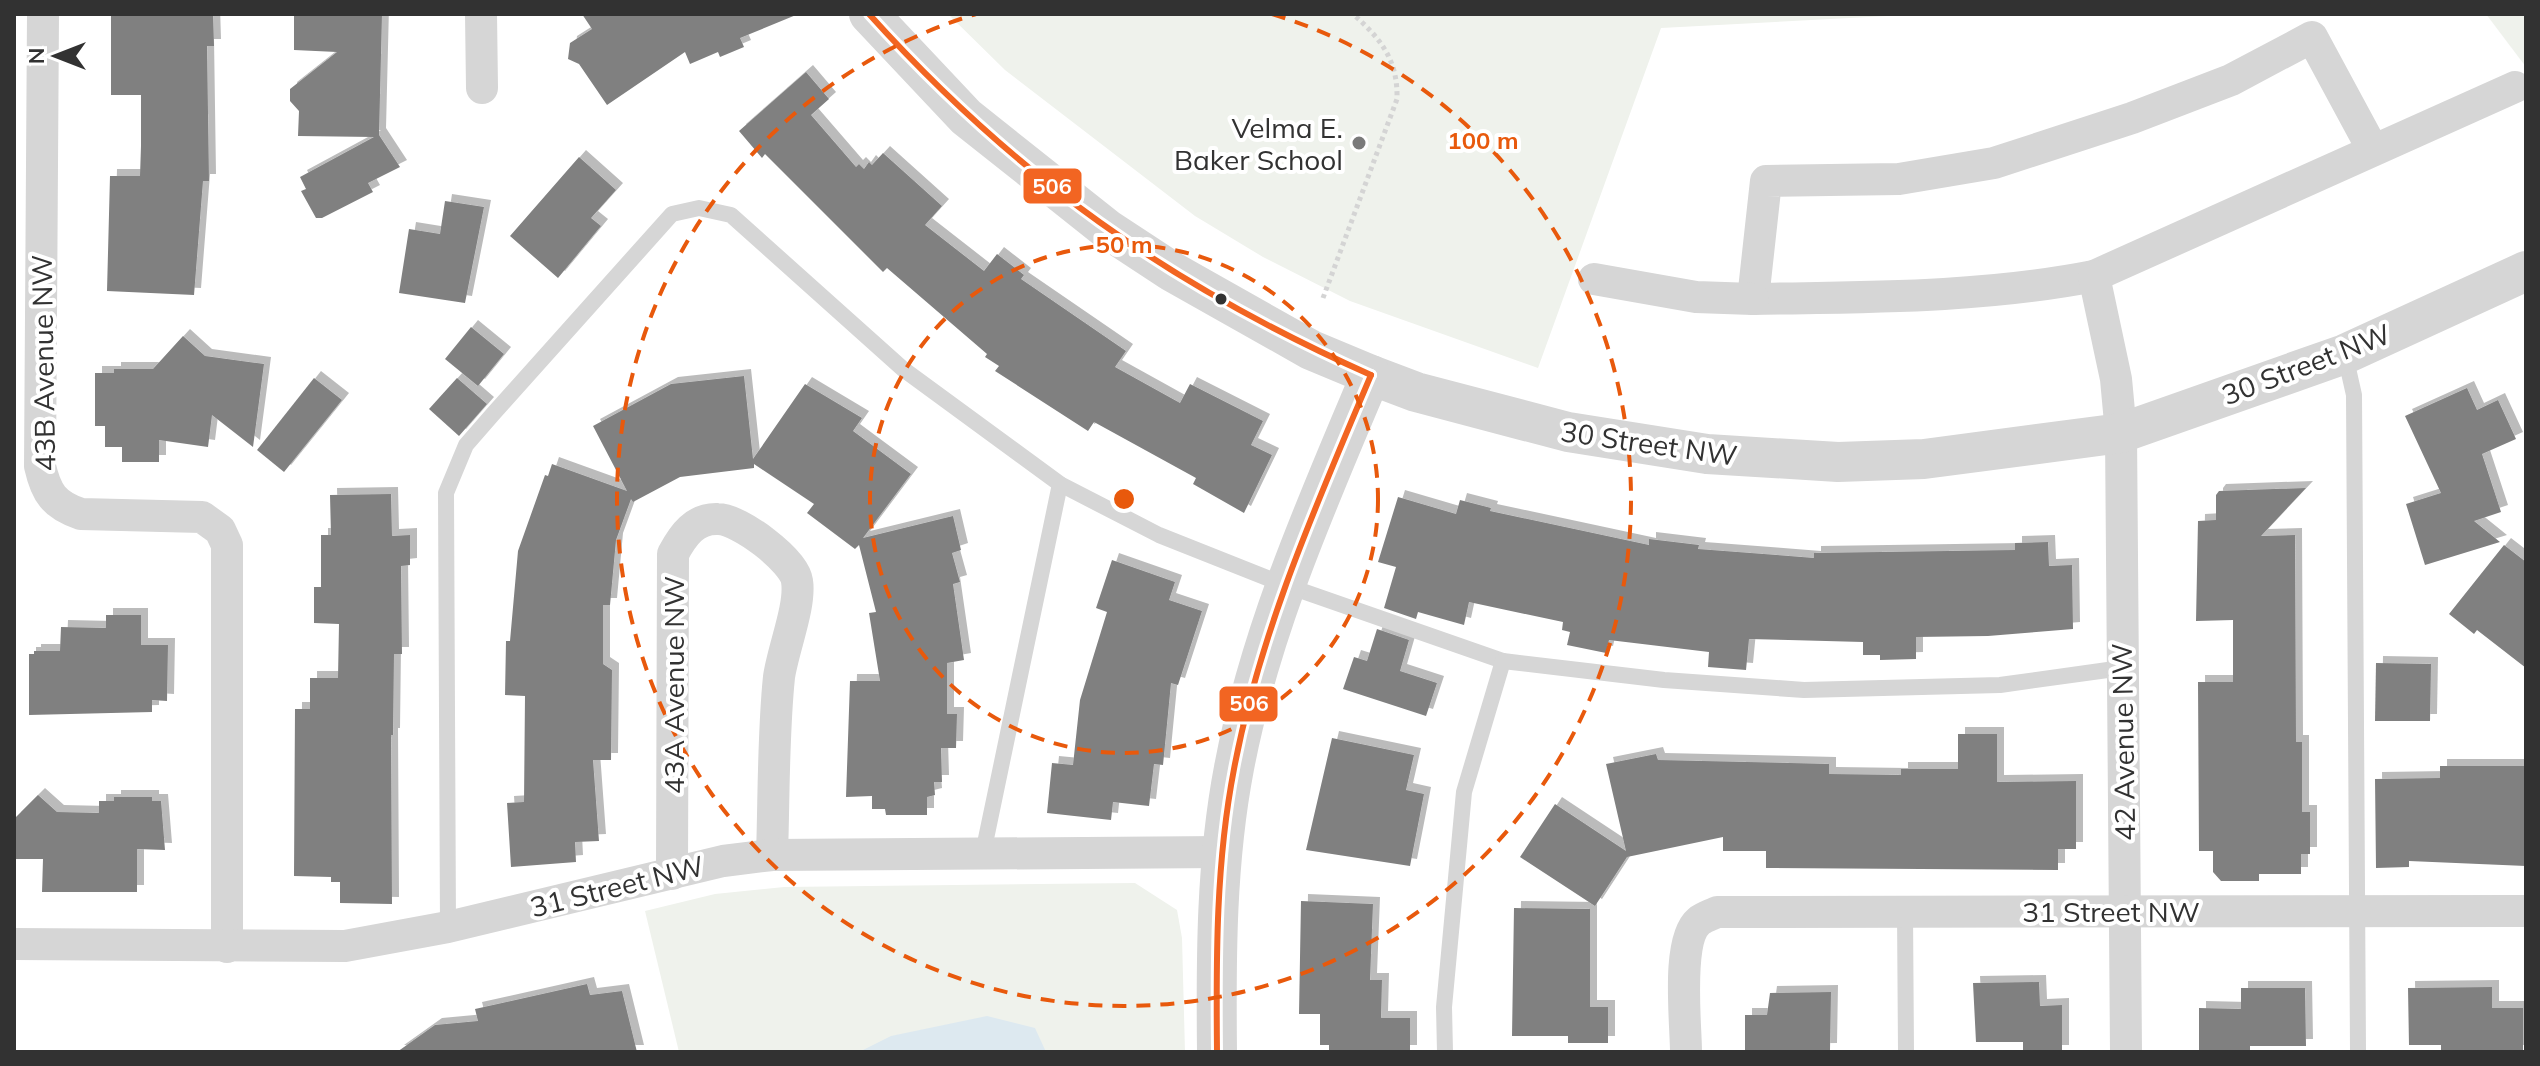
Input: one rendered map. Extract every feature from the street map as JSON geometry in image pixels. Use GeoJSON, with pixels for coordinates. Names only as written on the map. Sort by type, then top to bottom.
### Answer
{"type":"FeatureCollection","features":[{"type":"Feature","properties":{"kind":"street","name":"43B Avenue NW"},"geometry":{"type":"LineString","coordinates":[[43,14],[40,466],[50,498],[63,508],[81,514],[202,517],[220,530],[227,545],[227,947]]}},
{"type":"Feature","properties":{"kind":"street"},"geometry":{"type":"LineString","coordinates":[[481,14],[482,88]]}},
{"type":"Feature","properties":{"kind":"street","name":"30 Street NW"},"geometry":{"type":"LineString","coordinates":[[869,14],[966,117],[1107,229],[1262,324],[1311,350],[1416,392],[1568,432],[1707,454],[1779,460],[1924,459],[2121,433],[2345,354],[2526,271]]}},
{"type":"Feature","properties":{"kind":"street"},"geometry":{"type":"LineString","coordinates":[[1753,299],[1766,181],[1899,179],[1994,163],[2132,118],[2231,80],[2304,26],[2373,150]]}},
{"type":"Feature","properties":{"kind":"street"},"geometry":{"type":"LineString","coordinates":[[1594,279],[1696,297],[1753,299],[1906,297],[2036,288],[2094,276],[2515,87]]}},
{"type":"Feature","properties":{"kind":"street","name":"42 Avenue NW"},"geometry":{"type":"LineString","coordinates":[[2094,276],[2116,379],[2121,433],[2126,1052]]}},
{"type":"Feature","properties":{"kind":"street"},"geometry":{"type":"LineString","coordinates":[[1217,1052],[1216,949],[1223,852],[1233,772],[1246,710],[1285,585],[1371,375]]}},
{"type":"Feature","properties":{"kind":"street","name":"43A Avenue NW"},"geometry":{"type":"LineString","coordinates":[[672,874],[673,554],[695,524],[708,519],[725,519],[744,529],[790,564],[797,580],[779,680],[772,855]]}},
{"type":"Feature","properties":{"kind":"street","name":"31 Street NW"},"geometry":{"type":"LineString","coordinates":[[14,944],[345,946],[448,927],[723,861],[772,855],[1223,852]]}},
{"type":"Feature","properties":{"kind":"street","name":"31 Street NW"},"geometry":{"type":"LineString","coordinates":[[1686,1052],[1685,961],[1689,938],[1698,922],[1717,912],[2526,911]]}},
{"type":"Feature","properties":{"kind":"lane"},"geometry":{"type":"LineString","coordinates":[[448,927],[446,493],[466,445],[672,214],[699,208],[731,215],[903,369],[1060,484],[1159,535],[1285,585],[1503,661],[1664,680],[1804,690],[2000,685],[2122,668]]}},
{"type":"Feature","properties":{"kind":"lane"},"geometry":{"type":"LineString","coordinates":[[2345,354],[2354,395],[2358,1052]]}},
{"type":"Feature","properties":{"kind":"lane"},"geometry":{"type":"LineString","coordinates":[[983,853],[1060,484]]}},
{"type":"Feature","properties":{"kind":"lane"},"geometry":{"type":"LineString","coordinates":[[1445,1052],[1444,1007],[1464,792],[1503,661]]}},
{"type":"Feature","properties":{"kind":"lane"},"geometry":{"type":"LineString","coordinates":[[1905,912],[1906,1052]]}},
{"type":"Feature","properties":{"kind":"path"},"geometry":{"type":"LineString","coordinates":[[1323,298],[1397,99],[1397,73],[1390,55],[1353,14]]}},
{"type":"Feature","properties":{"kind":"shaded area","name":"Velma E. Baker School"},"geometry":{"type":"Polygon","coordinates":[[[948,14],[1926,14],[1661,28],[1538,368],[1350,301],[1263,257],[1195,216],[1005,70],[948,14]]]}},
{"type":"Feature","properties":{"kind":"shaded area"},"geometry":{"type":"Polygon","coordinates":[[[2486,14],[2526,14],[2526,67],[2486,14]]]}},
{"type":"Feature","properties":{"kind":"shaded area"},"geometry":{"type":"Polygon","coordinates":[[[1135,883],[1177,910],[1182,938],[1185,1052],[679,1052],[645,911],[715,894],[784,887],[1135,883]]]}},
{"type":"Feature","properties":{"kind":"shaded area"},"geometry":{"type":"Polygon","coordinates":[[[987,1016],[1035,1028],[1046,1052],[859,1052],[891,1036],[987,1016]]]}},
{"type":"Feature","properties":{"kind":"building"},"geometry":{"type":"Polygon","coordinates":[[[111,14],[213,14],[214,46],[207,46],[209,181],[203,181],[194,295],[107,291],[110,176],[140,176],[141,146],[141,95],[111,95],[111,14]]]}},
{"type":"Feature","properties":{"kind":"building"},"geometry":{"type":"Polygon","coordinates":[[[294,14],[382,14],[379,135],[400,167],[368,183],[373,192],[322,218],[316,218],[301,191],[306,189],[300,177],[374,137],[298,136],[299,111],[290,101],[290,89],[337,52],[294,50],[294,14]]]}},
{"type":"Feature","properties":{"kind":"building"},"geometry":{"type":"Polygon","coordinates":[[[582,14],[796,15],[740,38],[744,47],[720,57],[718,52],[690,64],[685,52],[607,105],[579,64],[568,59],[570,43],[592,29],[582,14]]]}},
{"type":"Feature","properties":{"kind":"building"},"geometry":{"type":"Polygon","coordinates":[[[806,72],[829,99],[811,115],[856,167],[859,164],[864,169],[869,162],[872,165],[883,153],[942,206],[925,225],[984,271],[997,254],[1024,275],[1021,279],[1126,351],[1115,367],[1180,403],[1190,384],[1263,421],[1251,445],[1272,455],[1244,513],[1193,484],[1196,478],[1094,422],[1088,431],[995,371],[999,366],[985,357],[987,354],[887,268],[883,272],[765,154],[762,158],[739,131],[806,72]]]}},
{"type":"Feature","properties":{"kind":"building"},"geometry":{"type":"Polygon","coordinates":[[[579,157],[616,190],[591,218],[601,226],[558,278],[510,236],[579,157]]]}},
{"type":"Feature","properties":{"kind":"building"},"geometry":{"type":"Polygon","coordinates":[[[445,201],[484,207],[465,303],[399,293],[409,229],[440,234],[445,201]]]}},
{"type":"Feature","properties":{"kind":"building"},"geometry":{"type":"Polygon","coordinates":[[[471,327],[504,354],[478,386],[445,359],[471,327]]]}},
{"type":"Feature","properties":{"kind":"building"},"geometry":{"type":"Polygon","coordinates":[[[183,336],[205,356],[264,364],[253,447],[212,415],[208,447],[159,440],[159,462],[122,462],[122,447],[105,447],[105,426],[95,426],[95,373],[114,373],[114,369],[153,369],[183,336]]]}},
{"type":"Feature","properties":{"kind":"building"},"geometry":{"type":"Polygon","coordinates":[[[744,376],[753,459],[805,384],[862,418],[853,431],[911,474],[863,538],[953,516],[961,550],[952,553],[960,582],[953,584],[964,660],[947,663],[947,714],[957,714],[956,748],[941,748],[942,782],[934,782],[935,795],[927,797],[927,815],[886,815],[885,809],[872,809],[872,796],[846,797],[850,681],[880,681],[869,613],[876,612],[859,545],[855,549],[807,513],[814,504],[754,464],[754,468],[680,477],[633,502],[631,499],[616,540],[610,605],[603,605],[603,664],[612,670],[611,760],[593,760],[599,841],[575,842],[576,862],[511,867],[507,803],[524,802],[525,696],[505,695],[506,641],[510,641],[518,551],[545,475],[548,476],[552,464],[627,491],[593,426],[671,384],[744,376]]]}},
{"type":"Feature","properties":{"kind":"building"},"geometry":{"type":"Polygon","coordinates":[[[314,378],[342,400],[284,472],[257,450],[314,378]]]}},
{"type":"Feature","properties":{"kind":"building"},"geometry":{"type":"Polygon","coordinates":[[[457,378],[487,404],[459,436],[429,409],[457,378]]]}},
{"type":"Feature","properties":{"kind":"building"},"geometry":{"type":"Polygon","coordinates":[[[2467,388],[2477,410],[2498,400],[2516,439],[2482,454],[2501,512],[2474,521],[2500,542],[2425,565],[2406,504],[2441,493],[2405,416],[2467,388]]]}},
{"type":"Feature","properties":{"kind":"building"},"geometry":{"type":"Polygon","coordinates":[[[2306,488],[2261,536],[2295,535],[2296,742],[2302,742],[2302,812],[2310,812],[2310,854],[2301,854],[2301,874],[2259,874],[2259,881],[2221,881],[2213,872],[2213,851],[2199,851],[2198,682],[2233,682],[2233,620],[2196,621],[2198,521],[2216,520],[2216,495],[2219,491],[2306,488]]]}},
{"type":"Feature","properties":{"kind":"building"},"geometry":{"type":"Polygon","coordinates":[[[391,494],[392,536],[410,535],[410,565],[401,566],[402,654],[394,654],[392,904],[340,903],[340,882],[331,882],[331,877],[294,876],[295,709],[310,709],[310,678],[338,678],[339,624],[314,623],[314,587],[321,587],[321,535],[331,535],[330,495],[391,494]]]}},
{"type":"Feature","properties":{"kind":"building"},"geometry":{"type":"Polygon","coordinates":[[[1398,497],[1456,514],[1460,500],[1491,508],[1490,511],[1649,545],[1649,539],[1699,545],[1698,549],[1814,558],[1814,553],[2015,550],[2015,543],[2048,542],[2049,566],[2072,565],[2073,629],[1988,636],[1916,637],[1916,659],[1880,660],[1880,655],[1863,655],[1863,642],[1749,639],[1746,670],[1708,667],[1709,652],[1609,640],[1606,653],[1567,645],[1570,632],[1562,630],[1563,622],[1469,602],[1464,625],[1418,612],[1416,619],[1384,608],[1396,567],[1378,562],[1398,497]]]}},
{"type":"Feature","properties":{"kind":"building"},"geometry":{"type":"Polygon","coordinates":[[[2504,545],[2526,562],[2526,668],[2477,630],[2474,634],[2449,614],[2504,545]]]}},
{"type":"Feature","properties":{"kind":"building"},"geometry":{"type":"Polygon","coordinates":[[[1112,560],[1175,582],[1169,600],[1202,611],[1178,685],[1171,683],[1163,765],[1154,764],[1149,806],[1113,802],[1111,820],[1047,813],[1052,763],[1073,765],[1080,700],[1107,612],[1096,608],[1112,560]]]}},
{"type":"Feature","properties":{"kind":"building"},"geometry":{"type":"Polygon","coordinates":[[[106,615],[141,615],[141,645],[168,645],[167,701],[152,700],[152,712],[29,715],[29,654],[34,654],[34,651],[60,651],[61,627],[106,628],[106,615]]]}},
{"type":"Feature","properties":{"kind":"building"},"geometry":{"type":"Polygon","coordinates":[[[1377,629],[1409,640],[1400,671],[1437,683],[1426,716],[1343,689],[1354,657],[1367,661],[1377,629]]]}},
{"type":"Feature","properties":{"kind":"building"},"geometry":{"type":"Polygon","coordinates":[[[2376,663],[2431,664],[2430,721],[2375,721],[2376,663]]]}},
{"type":"Feature","properties":{"kind":"building"},"geometry":{"type":"Polygon","coordinates":[[[1958,734],[1997,734],[1997,782],[2076,781],[2076,849],[2058,849],[2058,870],[1766,868],[1766,851],[1723,851],[1723,837],[1627,857],[1595,906],[1520,857],[1555,804],[1626,851],[1606,764],[1656,754],[1658,760],[1829,764],[1829,774],[1901,775],[1901,769],[1958,769],[1958,734]]]}},
{"type":"Feature","properties":{"kind":"building"},"geometry":{"type":"Polygon","coordinates":[[[1332,738],[1414,755],[1406,790],[1424,794],[1410,866],[1306,850],[1332,738]]]}},
{"type":"Feature","properties":{"kind":"building"},"geometry":{"type":"Polygon","coordinates":[[[2440,766],[2526,766],[2526,866],[2409,861],[2409,867],[2376,868],[2375,779],[2440,778],[2440,766]]]}},
{"type":"Feature","properties":{"kind":"building"},"geometry":{"type":"Polygon","coordinates":[[[38,795],[57,812],[99,813],[99,801],[114,801],[114,797],[152,797],[152,801],[161,801],[165,850],[137,849],[137,892],[42,892],[43,859],[16,859],[14,835],[14,819],[38,795]]]}},
{"type":"Feature","properties":{"kind":"building"},"geometry":{"type":"Polygon","coordinates":[[[1301,901],[1373,904],[1370,980],[1382,980],[1381,1018],[1410,1018],[1410,1052],[1329,1052],[1329,1045],[1320,1045],[1320,1014],[1299,1014],[1301,901]]]}},
{"type":"Feature","properties":{"kind":"building"},"geometry":{"type":"Polygon","coordinates":[[[1514,908],[1590,909],[1590,1007],[1608,1007],[1608,1043],[1568,1043],[1568,1036],[1512,1036],[1514,908]]]}},
{"type":"Feature","properties":{"kind":"building"},"geometry":{"type":"Polygon","coordinates":[[[2039,982],[2040,1006],[2062,1005],[2062,1052],[2023,1052],[2023,1042],[1976,1042],[1973,983],[2039,982]]]}},
{"type":"Feature","properties":{"kind":"building"},"geometry":{"type":"Polygon","coordinates":[[[587,984],[590,995],[622,991],[637,1052],[397,1052],[435,1025],[478,1021],[475,1009],[587,984]]]}},
{"type":"Feature","properties":{"kind":"building"},"geometry":{"type":"Polygon","coordinates":[[[2492,987],[2492,1008],[2523,1008],[2523,1052],[2441,1052],[2441,1045],[2409,1045],[2408,988],[2492,987]]]}},
{"type":"Feature","properties":{"kind":"building"},"geometry":{"type":"Polygon","coordinates":[[[2241,988],[2305,988],[2306,1046],[2250,1046],[2250,1052],[2199,1052],[2199,1008],[2241,1009],[2241,988]]]}},
{"type":"Feature","properties":{"kind":"building"},"geometry":{"type":"Polygon","coordinates":[[[1831,992],[1830,1050],[1745,1051],[1745,1015],[1767,1015],[1770,993],[1831,992]]]}},
{"type":"Feature","properties":{"kind":"transit line","name":"506"},"geometry":{"type":"LineString","coordinates":[[869,14],[981,127],[1100,222],[1228,304],[1371,375]]}},
{"type":"Feature","properties":{"kind":"transit line","name":"506"},"geometry":{"type":"LineString","coordinates":[[1217,1052],[1220,874],[1228,804],[1245,718],[1292,568],[1371,375]]}},
{"type":"Feature","properties":{"kind":"place","name":"Velma E. Baker School"},"geometry":{"type":"Point","coordinates":[1359,143]}}]}
